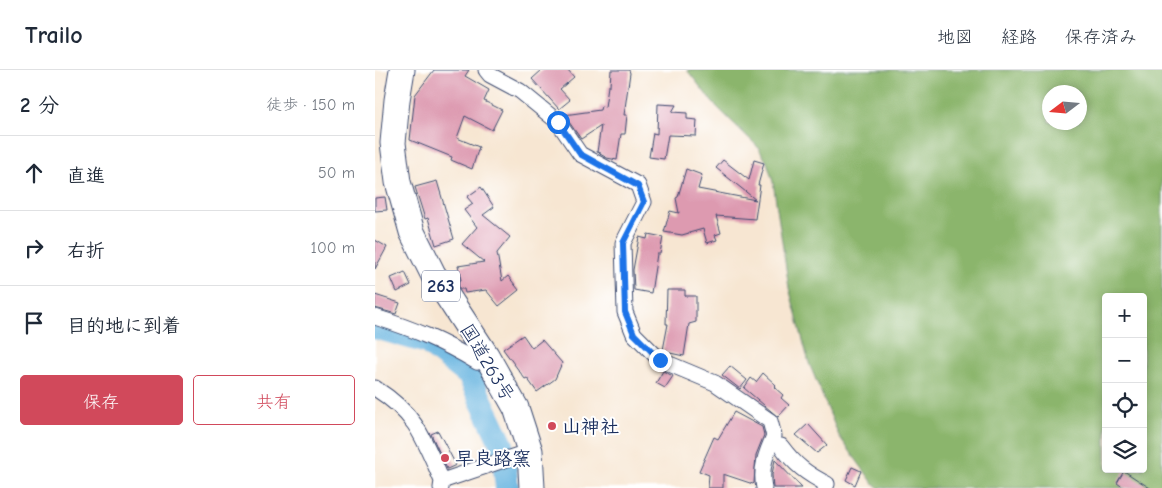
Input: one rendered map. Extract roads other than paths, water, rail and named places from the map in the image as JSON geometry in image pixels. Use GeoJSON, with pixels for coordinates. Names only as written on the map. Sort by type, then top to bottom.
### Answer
{"type":"FeatureCollection","features":[{"type":"Feature","properties":{"kind":"highway","name":"国道263号"},"geometry":{"type":"LineString","coordinates":[[402,70],[393,143],[398,182],[410,224],[433,274],[486,355],[516,408],[530,451],[532,488]]}},
{"type":"Feature","properties":{"kind":"street"},"geometry":{"type":"LineString","coordinates":[[486,70],[520,91],[558,122],[580,154],[638,186],[644,202],[623,243],[625,312],[634,334],[660,360],[715,383],[770,421],[775,436],[767,451],[762,474],[764,488]]}},
{"type":"Feature","properties":{"kind":"street"},"geometry":{"type":"LineString","coordinates":[[375,317],[411,328],[442,342],[477,362],[486,355]]}},
{"type":"Feature","properties":{"kind":"street"},"geometry":{"type":"LineString","coordinates":[[375,388],[407,413],[421,432],[442,484],[474,469],[530,451]]}},
{"type":"Feature","properties":{"kind":"street"},"geometry":{"type":"LineString","coordinates":[[781,446],[791,459],[807,473],[827,484],[825,488]]}},
{"type":"Feature","properties":{"kind":"waterway"},"geometry":{"type":"LineString","coordinates":[[375,327],[427,342],[469,375],[502,445],[507,488]]}},
{"type":"Feature","properties":{"kind":"place","name":"山神社"},"geometry":{"type":"Point","coordinates":[552,426]}},
{"type":"Feature","properties":{"kind":"place","name":"早良路窯"},"geometry":{"type":"Point","coordinates":[445,458]}}]}
